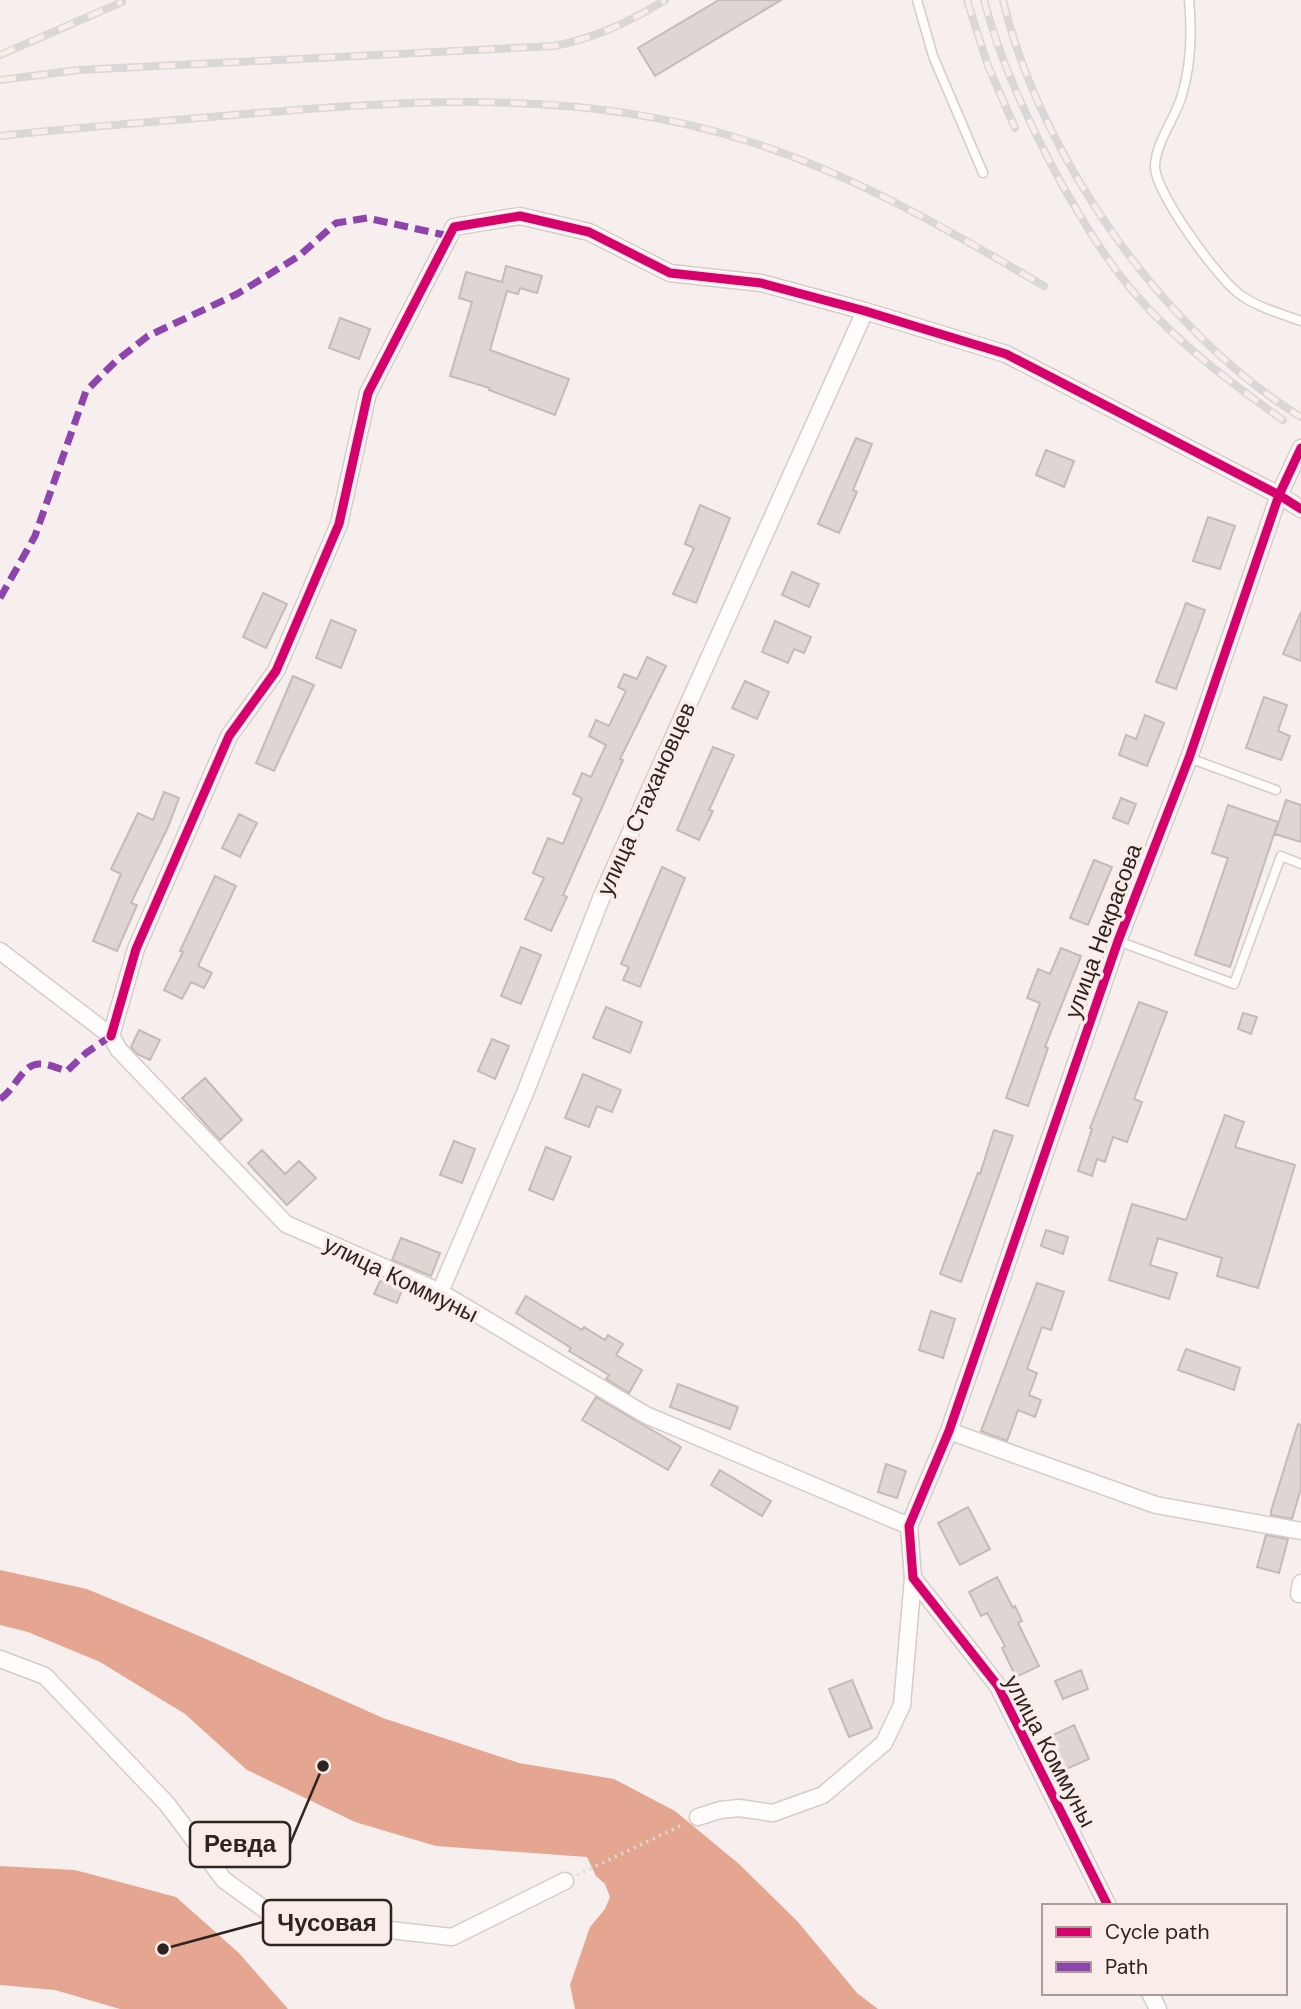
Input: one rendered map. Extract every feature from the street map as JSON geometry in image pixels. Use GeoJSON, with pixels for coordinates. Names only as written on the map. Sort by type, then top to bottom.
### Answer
{"type":"FeatureCollection","features":[{"type":"Feature","properties":{"kind":"street"},"geometry":{"type":"LineString","coordinates":[[111,1036],[136,949],[229,736],[276,671],[339,524],[368,393],[454,227],[520,216],[589,232],[670,273],[761,283],[1006,354],[1279,495],[1301,509]]}},
{"type":"Feature","properties":{"kind":"street","name":"улица Стахановцев"},"geometry":{"type":"LineString","coordinates":[[440,1292],[525,1093],[602,896],[865,311]]}},
{"type":"Feature","properties":{"kind":"street","name":"улица Некрасова"},"geometry":{"type":"LineString","coordinates":[[949,1431],[1118,941],[1189,758],[1279,495],[1301,448]]}},
{"type":"Feature","properties":{"kind":"street","name":"улица Коммуны"},"geometry":{"type":"LineString","coordinates":[[0,951],[111,1036],[119,1050],[286,1224],[440,1292],[646,1415],[909,1526]]}},
{"type":"Feature","properties":{"kind":"street"},"geometry":{"type":"LineString","coordinates":[[698,1817],[720,1810],[739,1808],[773,1813],[823,1795],[884,1743],[902,1705],[913,1578],[909,1526],[949,1431],[1156,1505],[1301,1531]]}},
{"type":"Feature","properties":{"kind":"street","name":"улица Коммуны"},"geometry":{"type":"LineString","coordinates":[[913,1578],[998,1686],[1107,1904]]}},
{"type":"Feature","properties":{"kind":"street"},"geometry":{"type":"LineString","coordinates":[[0,1659],[45,1676],[167,1804],[224,1880],[275,1917],[452,1937],[565,1881]]}},
{"type":"Feature","properties":{"kind":"lane"},"geometry":{"type":"LineString","coordinates":[[917,0],[938,69],[983,173]]}},
{"type":"Feature","properties":{"kind":"lane"},"geometry":{"type":"LineString","coordinates":[[1189,0],[1191,17],[1187,74],[1182,96],[1156,155],[1157,180],[1173,210],[1236,291],[1260,306],[1301,321]]}},
{"type":"Feature","properties":{"kind":"lane"},"geometry":{"type":"LineString","coordinates":[[1189,758],[1276,790]]}},
{"type":"Feature","properties":{"kind":"lane"},"geometry":{"type":"LineString","coordinates":[[1118,941],[1234,984],[1281,856],[1301,864]]}},
{"type":"Feature","properties":{"kind":"path"},"geometry":{"type":"LineString","coordinates":[[565,1881],[698,1817]]}},
{"type":"Feature","properties":{"kind":"shaded area"},"geometry":{"type":"Polygon","coordinates":[[[0,1570],[87,1589],[383,1718],[519,1763],[614,1779],[675,1811],[739,1864],[798,1922],[857,1993],[878,2009],[575,2009],[570,1985],[590,1927],[605,1909],[610,1897],[605,1884],[596,1876],[587,1857],[436,1846],[355,1822],[247,1770],[185,1714],[100,1662],[28,1632],[0,1625],[0,1570]]]}},
{"type":"Feature","properties":{"kind":"shaded area"},"geometry":{"type":"Polygon","coordinates":[[[0,1866],[75,1870],[176,1897],[239,1953],[288,2009],[120,2009],[55,1990],[0,1985],[0,1866]]]}},
{"type":"Feature","properties":{"kind":"building"},"geometry":{"type":"Polygon","coordinates":[[[719,0],[781,0],[655,76],[638,48],[719,0]]]}},
{"type":"Feature","properties":{"kind":"building"},"geometry":{"type":"Polygon","coordinates":[[[506,266],[542,276],[537,293],[520,288],[518,294],[507,291],[490,350],[569,379],[555,415],[489,390],[490,388],[450,376],[472,302],[459,298],[466,272],[502,282],[506,266]]]}},
{"type":"Feature","properties":{"kind":"building"},"geometry":{"type":"Polygon","coordinates":[[[340,318],[370,329],[359,359],[329,348],[340,318]]]}},
{"type":"Feature","properties":{"kind":"building"},"geometry":{"type":"Polygon","coordinates":[[[856,438],[872,444],[853,490],[857,492],[839,533],[818,524],[856,438]]]}},
{"type":"Feature","properties":{"kind":"building"},"geometry":{"type":"Polygon","coordinates":[[[1046,450],[1074,461],[1064,487],[1036,475],[1046,450]]]}},
{"type":"Feature","properties":{"kind":"building"},"geometry":{"type":"Polygon","coordinates":[[[700,505],[730,518],[696,603],[673,594],[694,548],[685,544],[700,505]]]}},
{"type":"Feature","properties":{"kind":"building"},"geometry":{"type":"Polygon","coordinates":[[[1208,517],[1235,526],[1220,569],[1193,561],[1208,517]]]}},
{"type":"Feature","properties":{"kind":"building"},"geometry":{"type":"Polygon","coordinates":[[[792,572],[819,584],[809,607],[782,595],[792,572]]]}},
{"type":"Feature","properties":{"kind":"building"},"geometry":{"type":"Polygon","coordinates":[[[263,593],[287,604],[266,648],[243,637],[263,593]]]}},
{"type":"Feature","properties":{"kind":"building"},"geometry":{"type":"Polygon","coordinates":[[[1186,603],[1205,610],[1176,689],[1156,682],[1186,603]]]}},
{"type":"Feature","properties":{"kind":"building"},"geometry":{"type":"Polygon","coordinates":[[[1301,612],[1301,661],[1283,654],[1301,612]]]}},
{"type":"Feature","properties":{"kind":"building"},"geometry":{"type":"Polygon","coordinates":[[[331,620],[356,630],[341,668],[316,658],[331,620]]]}},
{"type":"Feature","properties":{"kind":"building"},"geometry":{"type":"Polygon","coordinates":[[[775,621],[811,637],[804,653],[794,649],[788,663],[762,652],[775,621]]]}},
{"type":"Feature","properties":{"kind":"building"},"geometry":{"type":"Polygon","coordinates":[[[647,657],[666,666],[620,759],[623,760],[563,895],[567,897],[551,931],[525,919],[544,878],[533,873],[548,838],[563,844],[582,798],[573,794],[582,773],[591,777],[606,745],[589,736],[596,720],[609,726],[626,691],[618,687],[624,674],[637,679],[647,657]]]}},
{"type":"Feature","properties":{"kind":"building"},"geometry":{"type":"Polygon","coordinates":[[[293,676],[314,685],[274,771],[256,763],[293,676]]]}},
{"type":"Feature","properties":{"kind":"building"},"geometry":{"type":"Polygon","coordinates":[[[745,681],[769,692],[757,719],[732,708],[745,681]]]}},
{"type":"Feature","properties":{"kind":"building"},"geometry":{"type":"Polygon","coordinates":[[[1264,697],[1287,705],[1278,731],[1290,736],[1281,760],[1246,748],[1264,697]]]}},
{"type":"Feature","properties":{"kind":"building"},"geometry":{"type":"Polygon","coordinates":[[[1145,715],[1164,723],[1147,766],[1119,755],[1126,735],[1136,739],[1145,715]]]}},
{"type":"Feature","properties":{"kind":"building"},"geometry":{"type":"Polygon","coordinates":[[[713,747],[734,755],[709,810],[713,811],[699,840],[677,830],[713,747]]]}},
{"type":"Feature","properties":{"kind":"building"},"geometry":{"type":"Polygon","coordinates":[[[164,792],[179,798],[131,903],[137,905],[117,951],[93,941],[121,874],[111,869],[138,813],[153,820],[164,792]]]}},
{"type":"Feature","properties":{"kind":"building"},"geometry":{"type":"Polygon","coordinates":[[[1121,798],[1136,804],[1128,824],[1113,818],[1121,798]]]}},
{"type":"Feature","properties":{"kind":"building"},"geometry":{"type":"Polygon","coordinates":[[[1286,800],[1301,805],[1301,842],[1275,834],[1286,800]]]}},
{"type":"Feature","properties":{"kind":"building"},"geometry":{"type":"Polygon","coordinates":[[[1228,805],[1278,822],[1230,967],[1195,955],[1228,858],[1212,853],[1228,805]]]}},
{"type":"Feature","properties":{"kind":"building"},"geometry":{"type":"Polygon","coordinates":[[[239,814],[257,823],[240,857],[222,848],[239,814]]]}},
{"type":"Feature","properties":{"kind":"building"},"geometry":{"type":"Polygon","coordinates":[[[1094,860],[1112,867],[1088,925],[1070,918],[1094,860]]]}},
{"type":"Feature","properties":{"kind":"building"},"geometry":{"type":"Polygon","coordinates":[[[662,867],[685,878],[640,987],[623,980],[629,967],[621,964],[662,867]]]}},
{"type":"Feature","properties":{"kind":"building"},"geometry":{"type":"Polygon","coordinates":[[[215,876],[236,886],[198,966],[212,973],[204,988],[191,982],[182,999],[164,990],[215,876]]]}},
{"type":"Feature","properties":{"kind":"building"},"geometry":{"type":"Polygon","coordinates":[[[521,947],[541,955],[521,1004],[501,996],[521,947]]]}},
{"type":"Feature","properties":{"kind":"building"},"geometry":{"type":"Polygon","coordinates":[[[1061,948],[1081,956],[1045,1047],[1048,1048],[1028,1106],[1006,1098],[1040,1003],[1027,998],[1038,969],[1050,974],[1061,948]]]}},
{"type":"Feature","properties":{"kind":"building"},"geometry":{"type":"Polygon","coordinates":[[[1139,1002],[1167,1012],[1134,1099],[1142,1102],[1127,1142],[1113,1137],[1105,1162],[1097,1159],[1092,1176],[1078,1171],[1092,1129],[1090,1128],[1139,1002]]]}},
{"type":"Feature","properties":{"kind":"building"},"geometry":{"type":"Polygon","coordinates":[[[606,1007],[642,1022],[630,1053],[593,1038],[606,1007]]]}},
{"type":"Feature","properties":{"kind":"building"},"geometry":{"type":"Polygon","coordinates":[[[1243,1013],[1257,1017],[1251,1034],[1238,1029],[1243,1013]]]}},
{"type":"Feature","properties":{"kind":"building"},"geometry":{"type":"Polygon","coordinates":[[[139,1030],[160,1040],[150,1060],[137,1054],[131,1047],[139,1030]]]}},
{"type":"Feature","properties":{"kind":"building"},"geometry":{"type":"Polygon","coordinates":[[[492,1039],[509,1046],[495,1079],[478,1071],[492,1039]]]}},
{"type":"Feature","properties":{"kind":"building"},"geometry":{"type":"Polygon","coordinates":[[[583,1074],[621,1090],[612,1112],[597,1106],[589,1127],[565,1118],[583,1074]]]}},
{"type":"Feature","properties":{"kind":"building"},"geometry":{"type":"Polygon","coordinates":[[[205,1078],[242,1120],[220,1140],[182,1098],[205,1078]]]}},
{"type":"Feature","properties":{"kind":"building"},"geometry":{"type":"Polygon","coordinates":[[[1225,1115],[1244,1122],[1235,1147],[1295,1165],[1258,1288],[1217,1276],[1222,1258],[1158,1238],[1150,1265],[1177,1273],[1169,1299],[1109,1280],[1132,1204],[1186,1220],[1225,1115]]]}},
{"type":"Feature","properties":{"kind":"building"},"geometry":{"type":"Polygon","coordinates":[[[994,1130],[1013,1136],[961,1282],[940,1274],[978,1173],[980,1174],[994,1130]]]}},
{"type":"Feature","properties":{"kind":"building"},"geometry":{"type":"Polygon","coordinates":[[[454,1141],[475,1149],[462,1183],[440,1175],[454,1141]]]}},
{"type":"Feature","properties":{"kind":"building"},"geometry":{"type":"Polygon","coordinates":[[[546,1147],[571,1157],[553,1200],[529,1190],[546,1147]]]}},
{"type":"Feature","properties":{"kind":"building"},"geometry":{"type":"Polygon","coordinates":[[[262,1150],[285,1174],[299,1161],[316,1178],[287,1205],[248,1163],[262,1150]]]}},
{"type":"Feature","properties":{"kind":"building"},"geometry":{"type":"Polygon","coordinates":[[[1046,1230],[1068,1237],[1063,1254],[1041,1246],[1046,1230]]]}},
{"type":"Feature","properties":{"kind":"building"},"geometry":{"type":"Polygon","coordinates":[[[401,1238],[440,1253],[431,1276],[392,1260],[401,1238]]]}},
{"type":"Feature","properties":{"kind":"building"},"geometry":{"type":"Polygon","coordinates":[[[385,1279],[403,1287],[397,1303],[374,1294],[380,1281],[385,1279]]]}},
{"type":"Feature","properties":{"kind":"building"},"geometry":{"type":"Polygon","coordinates":[[[1037,1283],[1064,1292],[1051,1330],[1042,1327],[1027,1369],[1037,1373],[1029,1395],[1041,1400],[1035,1417],[1018,1410],[1007,1441],[981,1431],[1037,1283]]]}},
{"type":"Feature","properties":{"kind":"building"},"geometry":{"type":"Polygon","coordinates":[[[526,1296],[582,1330],[584,1327],[605,1340],[608,1335],[623,1344],[616,1355],[642,1370],[629,1393],[606,1379],[609,1375],[569,1351],[571,1348],[516,1313],[526,1296]]]}},
{"type":"Feature","properties":{"kind":"building"},"geometry":{"type":"Polygon","coordinates":[[[931,1311],[955,1319],[943,1358],[919,1350],[931,1311]]]}},
{"type":"Feature","properties":{"kind":"building"},"geometry":{"type":"Polygon","coordinates":[[[1186,1349],[1240,1368],[1234,1390],[1178,1370],[1186,1349]]]}},
{"type":"Feature","properties":{"kind":"building"},"geometry":{"type":"Polygon","coordinates":[[[678,1384],[738,1407],[730,1429],[670,1407],[678,1384]]]}},
{"type":"Feature","properties":{"kind":"building"},"geometry":{"type":"Polygon","coordinates":[[[596,1397],[681,1447],[668,1470],[582,1420],[596,1397]]]}},
{"type":"Feature","properties":{"kind":"building"},"geometry":{"type":"Polygon","coordinates":[[[1298,1424],[1301,1425],[1301,1488],[1292,1519],[1271,1515],[1271,1511],[1298,1424]]]}},
{"type":"Feature","properties":{"kind":"building"},"geometry":{"type":"Polygon","coordinates":[[[886,1464],[906,1471],[897,1498],[878,1492],[886,1464]]]}},
{"type":"Feature","properties":{"kind":"building"},"geometry":{"type":"Polygon","coordinates":[[[720,1470],[771,1501],[762,1516],[711,1485],[720,1470]]]}},
{"type":"Feature","properties":{"kind":"building"},"geometry":{"type":"Polygon","coordinates":[[[968,1507],[990,1549],[960,1565],[938,1523],[968,1507]]]}},
{"type":"Feature","properties":{"kind":"building"},"geometry":{"type":"Polygon","coordinates":[[[1266,1535],[1288,1539],[1279,1573],[1257,1567],[1266,1535]]]}},
{"type":"Feature","properties":{"kind":"building"},"geometry":{"type":"Polygon","coordinates":[[[997,1577],[1013,1608],[1015,1606],[1022,1621],[1018,1623],[1039,1666],[1016,1677],[1002,1648],[1005,1646],[987,1613],[981,1616],[969,1592],[997,1577]]]}},
{"type":"Feature","properties":{"kind":"building"},"geometry":{"type":"Polygon","coordinates":[[[1081,1670],[1088,1689],[1063,1699],[1055,1681],[1081,1670]]]}},
{"type":"Feature","properties":{"kind":"building"},"geometry":{"type":"Polygon","coordinates":[[[852,1680],[872,1728],[849,1737],[829,1689],[852,1680]]]}},
{"type":"Feature","properties":{"kind":"building"},"geometry":{"type":"Polygon","coordinates":[[[1074,1725],[1089,1759],[1064,1770],[1049,1737],[1074,1725]]]}},
{"type":"Feature","properties":{"kind":"railway"},"geometry":{"type":"LineString","coordinates":[[0,80],[79,70],[554,46],[584,39],[612,28],[665,0]]}},
{"type":"Feature","properties":{"kind":"railway"},"geometry":{"type":"LineString","coordinates":[[967,0],[988,66],[1015,128]]}},
{"type":"Feature","properties":{"kind":"railway"},"geometry":{"type":"LineString","coordinates":[[984,0],[1007,70],[1027,115],[1060,181],[1105,255],[1153,314],[1188,347],[1283,420]]}},
{"type":"Feature","properties":{"kind":"railway"},"geometry":{"type":"LineString","coordinates":[[1003,0],[1021,59],[1046,119],[1077,178],[1114,236],[1156,289],[1202,338],[1250,381],[1301,417]]}},
{"type":"Feature","properties":{"kind":"railway"},"geometry":{"type":"LineString","coordinates":[[0,55],[122,2]]}},
{"type":"Feature","properties":{"kind":"railway"},"geometry":{"type":"LineString","coordinates":[[0,136],[297,110],[425,103],[489,102],[616,111],[678,122],[741,139],[821,168],[934,223],[1044,286]]}},
{"type":"Feature","properties":{"kind":"marked path"},"geometry":{"type":"LineString","coordinates":[[0,598],[35,536],[86,391],[116,361],[148,336],[237,294],[299,256],[336,223],[367,218],[449,236]]}},
{"type":"Feature","properties":{"kind":"marked path"},"geometry":{"type":"LineString","coordinates":[[0,1099],[32,1065],[45,1064],[67,1071],[86,1053],[111,1036]]}},
{"type":"Feature","properties":{"kind":"cycle path"},"geometry":{"type":"LineString","coordinates":[[111,1036],[136,949],[229,736],[276,671],[339,524],[368,393],[454,227],[520,216],[589,232],[670,273],[761,283],[1006,354],[1279,495],[1301,509]]}},
{"type":"Feature","properties":{"kind":"cycle path"},"geometry":{"type":"LineString","coordinates":[[1107,1904],[998,1686],[913,1578],[909,1526],[949,1431],[1118,941],[1189,758],[1279,495],[1301,448]]}},
{"type":"Feature","properties":{"kind":"place","name":"Ревда"},"geometry":{"type":"Point","coordinates":[323,1766]}},
{"type":"Feature","properties":{"kind":"place","name":"Чусовая"},"geometry":{"type":"Point","coordinates":[163,1949]}}]}
